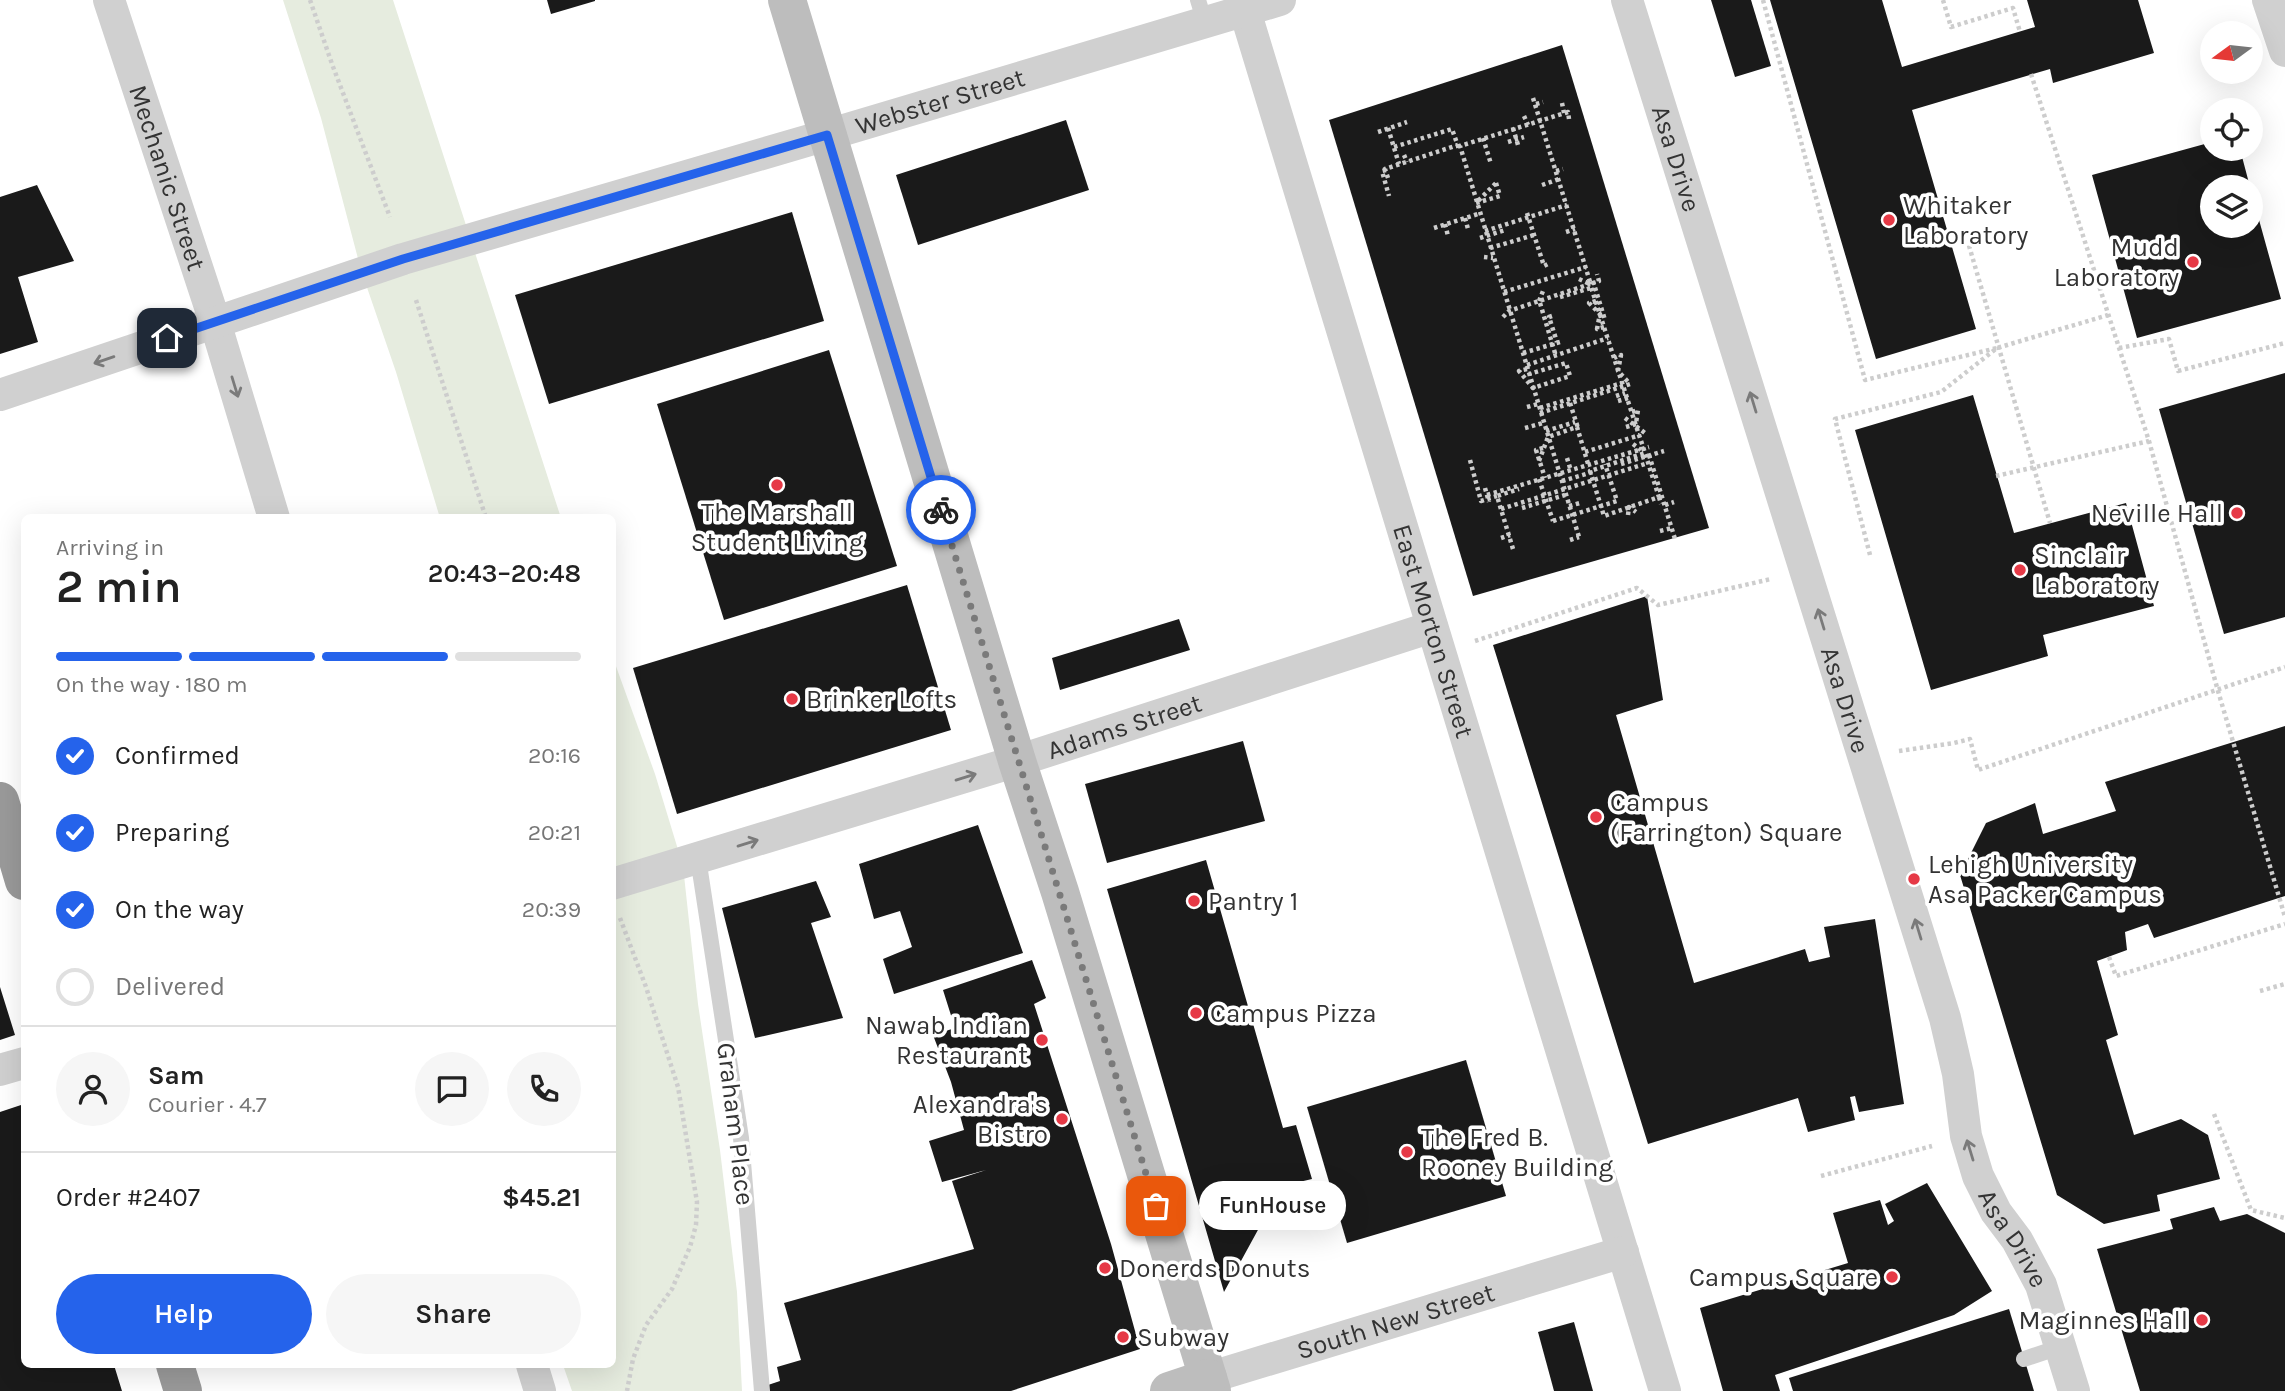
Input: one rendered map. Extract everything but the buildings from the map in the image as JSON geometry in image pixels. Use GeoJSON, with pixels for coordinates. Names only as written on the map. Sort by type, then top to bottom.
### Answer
{"type":"FeatureCollection","features":[{"type":"Feature","properties":{"kind":"highway"},"geometry":{"type":"LineString","coordinates":[[0,801],[21,871]]}},
{"type":"Feature","properties":{"kind":"highway"},"geometry":{"type":"LineString","coordinates":[[176,1368],[183,1391]]}},
{"type":"Feature","properties":{"kind":"main road"},"geometry":{"type":"LineString","coordinates":[[787,0],[1017,761],[1060,892],[1210,1385]]}},
{"type":"Feature","properties":{"kind":"main road","name":"South New Street"},"geometry":{"type":"LineString","coordinates":[[1169,1391],[1210,1385]]}},
{"type":"Feature","properties":{"kind":"street","name":"Mechanic Street"},"geometry":{"type":"LineString","coordinates":[[109,0],[215,322],[273,514]]}},
{"type":"Feature","properties":{"kind":"street","name":"Webster Street"},"geometry":{"type":"LineString","coordinates":[[0,395],[403,259],[827,135],[1201,11],[1245,10],[1280,0]]}},
{"type":"Feature","properties":{"kind":"street","name":"Asa Drive"},"geometry":{"type":"LineString","coordinates":[[1627,0],[1945,1018],[1958,1074],[1966,1136],[1978,1176],[1996,1212],[2017,1240],[2040,1285],[2074,1391]]}},
{"type":"Feature","properties":{"kind":"street"},"geometry":{"type":"LineString","coordinates":[[2268,0],[2285,51]]}},
{"type":"Feature","properties":{"kind":"street","name":"East Morton Street"},"geometry":{"type":"LineString","coordinates":[[1245,10],[1665,1391]]}},
{"type":"Feature","properties":{"kind":"street","name":"Adams Street"},"geometry":{"type":"LineString","coordinates":[[616,883],[1017,761],[1436,640]]}},
{"type":"Feature","properties":{"kind":"street"},"geometry":{"type":"LineString","coordinates":[[0,1070],[21,1064]]}},
{"type":"Feature","properties":{"kind":"street","name":"South New Street"},"geometry":{"type":"LineString","coordinates":[[1210,1385],[1623,1252]]}},
{"type":"Feature","properties":{"kind":"street"},"geometry":{"type":"LineString","coordinates":[[533,1368],[540,1391]]}},
{"type":"Feature","properties":{"kind":"lane","name":"Graham Place"},"geometry":{"type":"LineString","coordinates":[[698,858],[741,1138],[762,1391]]}},
{"type":"Feature","properties":{"kind":"lane"},"geometry":{"type":"LineString","coordinates":[[2024,1359],[2060,1347]]}},
{"type":"Feature","properties":{"kind":"path"},"geometry":{"type":"LineString","coordinates":[[310,0],[390,217]]}},
{"type":"Feature","properties":{"kind":"path"},"geometry":{"type":"LineString","coordinates":[[1763,0],[1865,380],[1997,348],[2108,315]]}},
{"type":"Feature","properties":{"kind":"path"},"geometry":{"type":"LineString","coordinates":[[1943,0],[1951,27],[2013,8],[2020,32]]}},
{"type":"Feature","properties":{"kind":"path"},"geometry":{"type":"LineString","coordinates":[[2031,74],[2149,441],[2218,691],[2285,917]]}},
{"type":"Feature","properties":{"kind":"path"},"geometry":{"type":"LineString","coordinates":[[1543,102],[1534,101],[1591,286],[1604,317],[1603,328],[1675,538]]}},
{"type":"Feature","properties":{"kind":"path"},"geometry":{"type":"LineString","coordinates":[[1562,103],[1569,119]]}},
{"type":"Feature","properties":{"kind":"path"},"geometry":{"type":"LineString","coordinates":[[1513,129],[1525,121],[1541,120],[1567,110],[1569,119]]}},
{"type":"Feature","properties":{"kind":"path"},"geometry":{"type":"LineString","coordinates":[[1539,111],[1541,120]]}},
{"type":"Feature","properties":{"kind":"path"},"geometry":{"type":"LineString","coordinates":[[1513,129],[1566,112]]}},
{"type":"Feature","properties":{"kind":"path"},"geometry":{"type":"LineString","coordinates":[[1390,197],[1382,172],[1483,137],[1568,112],[1569,119]]}},
{"type":"Feature","properties":{"kind":"path"},"geometry":{"type":"LineString","coordinates":[[1378,132],[1407,122]]}},
{"type":"Feature","properties":{"kind":"path"},"geometry":{"type":"LineString","coordinates":[[1388,128],[1400,166]]}},
{"type":"Feature","properties":{"kind":"path"},"geometry":{"type":"LineString","coordinates":[[1394,146],[1452,129],[1486,233],[1489,257]]}},
{"type":"Feature","properties":{"kind":"path"},"geometry":{"type":"LineString","coordinates":[[1513,129],[1517,143]]}},
{"type":"Feature","properties":{"kind":"path"},"geometry":{"type":"LineString","coordinates":[[1458,146],[1445,146],[1407,162],[1385,169],[1387,177],[1384,167],[1458,146],[1465,140],[1483,137]]}},
{"type":"Feature","properties":{"kind":"path"},"geometry":{"type":"LineString","coordinates":[[1483,137],[1491,164]]}},
{"type":"Feature","properties":{"kind":"path"},"geometry":{"type":"LineString","coordinates":[[1483,137],[1460,146],[1551,446]]}},
{"type":"Feature","properties":{"kind":"path"},"geometry":{"type":"LineString","coordinates":[[1455,138],[1476,203],[1489,257],[1509,311],[1579,537]]}},
{"type":"Feature","properties":{"kind":"path"},"geometry":{"type":"LineString","coordinates":[[1509,142],[1517,143],[1524,138]]}},
{"type":"Feature","properties":{"kind":"path"},"geometry":{"type":"LineString","coordinates":[[1458,146],[1469,192],[1489,248],[1493,272],[1503,292],[1522,353],[1527,371],[1524,381]]}},
{"type":"Feature","properties":{"kind":"path"},"geometry":{"type":"LineString","coordinates":[[1404,155],[1407,162]]}},
{"type":"Feature","properties":{"kind":"path"},"geometry":{"type":"LineString","coordinates":[[1549,170],[1563,169]]}},
{"type":"Feature","properties":{"kind":"path"},"geometry":{"type":"LineString","coordinates":[[1542,185],[1559,180]]}},
{"type":"Feature","properties":{"kind":"path"},"geometry":{"type":"LineString","coordinates":[[1496,183],[1497,183],[1500,196],[1476,203],[1496,183]]}},
{"type":"Feature","properties":{"kind":"path"},"geometry":{"type":"LineString","coordinates":[[1480,237],[1530,214],[1567,205]]}},
{"type":"Feature","properties":{"kind":"path"},"geometry":{"type":"LineString","coordinates":[[1434,228],[1479,214]]}},
{"type":"Feature","properties":{"kind":"path"},"geometry":{"type":"LineString","coordinates":[[1530,214],[1544,266],[1548,264]]}},
{"type":"Feature","properties":{"kind":"path"},"geometry":{"type":"LineString","coordinates":[[1465,218],[1468,229]]}},
{"type":"Feature","properties":{"kind":"path"},"geometry":{"type":"LineString","coordinates":[[1480,221],[1489,218]]}},
{"type":"Feature","properties":{"kind":"path"},"geometry":{"type":"LineString","coordinates":[[1445,224],[1448,236]]}},
{"type":"Feature","properties":{"kind":"path"},"geometry":{"type":"LineString","coordinates":[[1566,232],[1575,229]]}},
{"type":"Feature","properties":{"kind":"path"},"geometry":{"type":"LineString","coordinates":[[1965,232],[2050,523]]}},
{"type":"Feature","properties":{"kind":"path"},"geometry":{"type":"LineString","coordinates":[[1489,248],[1534,235]]}},
{"type":"Feature","properties":{"kind":"path"},"geometry":{"type":"LineString","coordinates":[[1586,257],[1596,299]]}},
{"type":"Feature","properties":{"kind":"path"},"geometry":{"type":"LineString","coordinates":[[1503,292],[1586,267]]}},
{"type":"Feature","properties":{"kind":"path"},"geometry":{"type":"LineString","coordinates":[[1509,311],[1591,286]]}},
{"type":"Feature","properties":{"kind":"path"},"geometry":{"type":"LineString","coordinates":[[1539,302],[1591,286]]}},
{"type":"Feature","properties":{"kind":"path"},"geometry":{"type":"LineString","coordinates":[[416,300],[485,514]]}},
{"type":"Feature","properties":{"kind":"path"},"geometry":{"type":"LineString","coordinates":[[1539,302],[1549,317],[1557,355]]}},
{"type":"Feature","properties":{"kind":"path"},"geometry":{"type":"LineString","coordinates":[[1503,317],[1509,311],[1522,306]]}},
{"type":"Feature","properties":{"kind":"path"},"geometry":{"type":"LineString","coordinates":[[1509,311],[1551,446],[1560,476],[1578,538],[1570,540],[1579,537]]}},
{"type":"Feature","properties":{"kind":"path"},"geometry":{"type":"LineString","coordinates":[[1527,371],[1555,353],[1556,343],[1548,331],[1547,317]]}},
{"type":"Feature","properties":{"kind":"path"},"geometry":{"type":"LineString","coordinates":[[1506,323],[1512,321]]}},
{"type":"Feature","properties":{"kind":"path"},"geometry":{"type":"LineString","coordinates":[[1603,328],[1610,336],[1634,419],[1647,452],[1650,473]]}},
{"type":"Feature","properties":{"kind":"path"},"geometry":{"type":"LineString","coordinates":[[1527,371],[1557,355],[1610,336]]}},
{"type":"Feature","properties":{"kind":"path"},"geometry":{"type":"LineString","coordinates":[[1610,336],[1614,358],[1626,390]]}},
{"type":"Feature","properties":{"kind":"path"},"geometry":{"type":"LineString","coordinates":[[2119,348],[2169,339],[2178,371],[2285,343]]}},
{"type":"Feature","properties":{"kind":"path"},"geometry":{"type":"LineString","coordinates":[[1522,353],[1556,343]]}},
{"type":"Feature","properties":{"kind":"path"},"geometry":{"type":"LineString","coordinates":[[1870,555],[1835,419],[1941,392],[1997,348]]}},
{"type":"Feature","properties":{"kind":"path"},"geometry":{"type":"LineString","coordinates":[[1527,371],[1566,363],[1570,376],[1533,388]]}},
{"type":"Feature","properties":{"kind":"path"},"geometry":{"type":"LineString","coordinates":[[1539,408],[1569,399],[1626,390]]}},
{"type":"Feature","properties":{"kind":"path"},"geometry":{"type":"LineString","coordinates":[[1617,398],[1626,390]]}},
{"type":"Feature","properties":{"kind":"path"},"geometry":{"type":"LineString","coordinates":[[1527,407],[1539,408],[1626,390]]}},
{"type":"Feature","properties":{"kind":"path"},"geometry":{"type":"LineString","coordinates":[[1569,399],[1576,412],[1604,518],[1659,497]]}},
{"type":"Feature","properties":{"kind":"path"},"geometry":{"type":"LineString","coordinates":[[1539,408],[1579,537]]}},
{"type":"Feature","properties":{"kind":"path"},"geometry":{"type":"LineString","coordinates":[[1576,412],[1572,408],[1599,507]]}},
{"type":"Feature","properties":{"kind":"path"},"geometry":{"type":"LineString","coordinates":[[1625,424],[1634,419]]}},
{"type":"Feature","properties":{"kind":"path"},"geometry":{"type":"LineString","coordinates":[[1633,444],[1634,419]]}},
{"type":"Feature","properties":{"kind":"path"},"geometry":{"type":"LineString","coordinates":[[1524,428],[1544,423]]}},
{"type":"Feature","properties":{"kind":"path"},"geometry":{"type":"LineString","coordinates":[[1545,431],[1580,433]]}},
{"type":"Feature","properties":{"kind":"path"},"geometry":{"type":"LineString","coordinates":[[1548,437],[1580,433]]}},
{"type":"Feature","properties":{"kind":"path"},"geometry":{"type":"LineString","coordinates":[[1539,460],[1548,437]]}},
{"type":"Feature","properties":{"kind":"path"},"geometry":{"type":"LineString","coordinates":[[1633,444],[1640,437]]}},
{"type":"Feature","properties":{"kind":"path"},"geometry":{"type":"LineString","coordinates":[[1585,452],[1640,437]]}},
{"type":"Feature","properties":{"kind":"path"},"geometry":{"type":"LineString","coordinates":[[1996,476],[2149,441]]}},
{"type":"Feature","properties":{"kind":"path"},"geometry":{"type":"LineString","coordinates":[[1633,444],[1647,452]]}},
{"type":"Feature","properties":{"kind":"path"},"geometry":{"type":"LineString","coordinates":[[1539,448],[1551,446]]}},
{"type":"Feature","properties":{"kind":"path"},"geometry":{"type":"LineString","coordinates":[[1551,446],[1536,450],[1553,522],[1618,501],[1605,463]]}},
{"type":"Feature","properties":{"kind":"path"},"geometry":{"type":"LineString","coordinates":[[1589,467],[1647,452],[1664,451]]}},
{"type":"Feature","properties":{"kind":"path"},"geometry":{"type":"LineString","coordinates":[[1595,456],[1598,465]]}},
{"type":"Feature","properties":{"kind":"path"},"geometry":{"type":"LineString","coordinates":[[1566,458],[1571,471]]}},
{"type":"Feature","properties":{"kind":"path"},"geometry":{"type":"LineString","coordinates":[[1470,460],[1481,501],[1543,477]]}},
{"type":"Feature","properties":{"kind":"path"},"geometry":{"type":"LineString","coordinates":[[1517,485],[1543,477],[1560,476],[1613,460]]}},
{"type":"Feature","properties":{"kind":"path"},"geometry":{"type":"LineString","coordinates":[[1501,509],[1565,492],[1648,464]]}},
{"type":"Feature","properties":{"kind":"path"},"geometry":{"type":"LineString","coordinates":[[1648,464],[1663,505]]}},
{"type":"Feature","properties":{"kind":"path"},"geometry":{"type":"LineString","coordinates":[[1489,502],[1485,491],[1486,498],[1543,477]]}},
{"type":"Feature","properties":{"kind":"path"},"geometry":{"type":"LineString","coordinates":[[1522,508],[1554,500],[1565,492]]}},
{"type":"Feature","properties":{"kind":"path"},"geometry":{"type":"LineString","coordinates":[[1565,492],[1579,537]]}},
{"type":"Feature","properties":{"kind":"path"},"geometry":{"type":"LineString","coordinates":[[1497,496],[1513,549]]}},
{"type":"Feature","properties":{"kind":"path"},"geometry":{"type":"LineString","coordinates":[[1663,505],[1674,502]]}},
{"type":"Feature","properties":{"kind":"path"},"geometry":{"type":"LineString","coordinates":[[1569,506],[1580,503]]}},
{"type":"Feature","properties":{"kind":"path"},"geometry":{"type":"LineString","coordinates":[[1660,531],[1672,528]]}},
{"type":"Feature","properties":{"kind":"path"},"geometry":{"type":"LineString","coordinates":[[1501,538],[1510,535]]}},
{"type":"Feature","properties":{"kind":"path"},"geometry":{"type":"LineString","coordinates":[[1436,640],[1637,588],[1658,605],[1806,571]]}},
{"type":"Feature","properties":{"kind":"path"},"geometry":{"type":"LineString","coordinates":[[1863,756],[1970,739],[1978,770],[2285,667]]}},
{"type":"Feature","properties":{"kind":"path"},"geometry":{"type":"LineString","coordinates":[[619,916],[646,987],[678,1087],[697,1202],[696,1225],[690,1247],[671,1289],[646,1325],[633,1359],[627,1391]]}},
{"type":"Feature","properties":{"kind":"path"},"geometry":{"type":"LineString","coordinates":[[2109,957],[2116,976],[2285,923]]}},
{"type":"Feature","properties":{"kind":"path"},"geometry":{"type":"LineString","coordinates":[[2260,991],[2285,984]]}},
{"type":"Feature","properties":{"kind":"path"},"geometry":{"type":"LineString","coordinates":[[2214,1114],[2250,1210],[2285,1218]]}},
{"type":"Feature","properties":{"kind":"path"},"geometry":{"type":"LineString","coordinates":[[1821,1176],[1926,1148]]}},
{"type":"Feature","properties":{"kind":"shaded area"},"geometry":{"type":"Polygon","coordinates":[[[283,0],[393,0],[560,514],[439,514],[396,372],[361,270],[321,118],[283,0]]]}},
{"type":"Feature","properties":{"kind":"shaded area"},"geometry":{"type":"Polygon","coordinates":[[[616,666],[655,774],[683,866],[698,1004],[720,1150],[737,1292],[742,1391],[572,1391],[564,1368],[616,1368],[616,666]]]}},
{"type":"Feature","properties":{"kind":"way so far"},"geometry":{"type":"LineString","coordinates":[[941,510],[1156,1206]]}},
{"type":"Feature","properties":{"kind":"place","name":"Whitaker Laboratory"},"geometry":{"type":"Point","coordinates":[1889,220]}},
{"type":"Feature","properties":{"kind":"place","name":"Mudd Laboratory"},"geometry":{"type":"Point","coordinates":[2193,262]}},
{"type":"Feature","properties":{"kind":"place","name":"The Marshall Student Living"},"geometry":{"type":"Point","coordinates":[777,485]}},
{"type":"Feature","properties":{"kind":"place","name":"Neville Hall"},"geometry":{"type":"Point","coordinates":[2237,513]}},
{"type":"Feature","properties":{"kind":"place","name":"Sinclair Laboratory"},"geometry":{"type":"Point","coordinates":[2020,570]}},
{"type":"Feature","properties":{"kind":"place","name":"Brinker Lofts"},"geometry":{"type":"Point","coordinates":[792,699]}},
{"type":"Feature","properties":{"kind":"place","name":"Campus (Farrington) Square"},"geometry":{"type":"Point","coordinates":[1596,817]}},
{"type":"Feature","properties":{"kind":"place","name":"Lehigh University Asa Packer Campus"},"geometry":{"type":"Point","coordinates":[1914,879]}},
{"type":"Feature","properties":{"kind":"place","name":"Pantry 1"},"geometry":{"type":"Point","coordinates":[1194,901]}},
{"type":"Feature","properties":{"kind":"place","name":"Campus Pizza"},"geometry":{"type":"Point","coordinates":[1196,1013]}},
{"type":"Feature","properties":{"kind":"place","name":"Nawab Indian Restaurant"},"geometry":{"type":"Point","coordinates":[1042,1040]}},
{"type":"Feature","properties":{"kind":"place","name":"Alexandra's Bistro"},"geometry":{"type":"Point","coordinates":[1062,1119]}},
{"type":"Feature","properties":{"kind":"place","name":"The Fred B. Rooney Building"},"geometry":{"type":"Point","coordinates":[1407,1152]}},
{"type":"Feature","properties":{"kind":"place","name":"FunHouse"},"geometry":{"type":"Point","coordinates":[1156,1206]}},
{"type":"Feature","properties":{"kind":"place","name":"Donerds Donuts"},"geometry":{"type":"Point","coordinates":[1105,1268]}},
{"type":"Feature","properties":{"kind":"place","name":"Campus Square"},"geometry":{"type":"Point","coordinates":[1892,1277]}},
{"type":"Feature","properties":{"kind":"place","name":"Maginnes Hall"},"geometry":{"type":"Point","coordinates":[2202,1320]}},
{"type":"Feature","properties":{"kind":"place","name":"Subway"},"geometry":{"type":"Point","coordinates":[1123,1337]}},
{"type":"Feature","properties":{"kind":"route"},"geometry":{"type":"LineString","coordinates":[[167,338],[403,259],[827,135],[941,510]]}}]}
